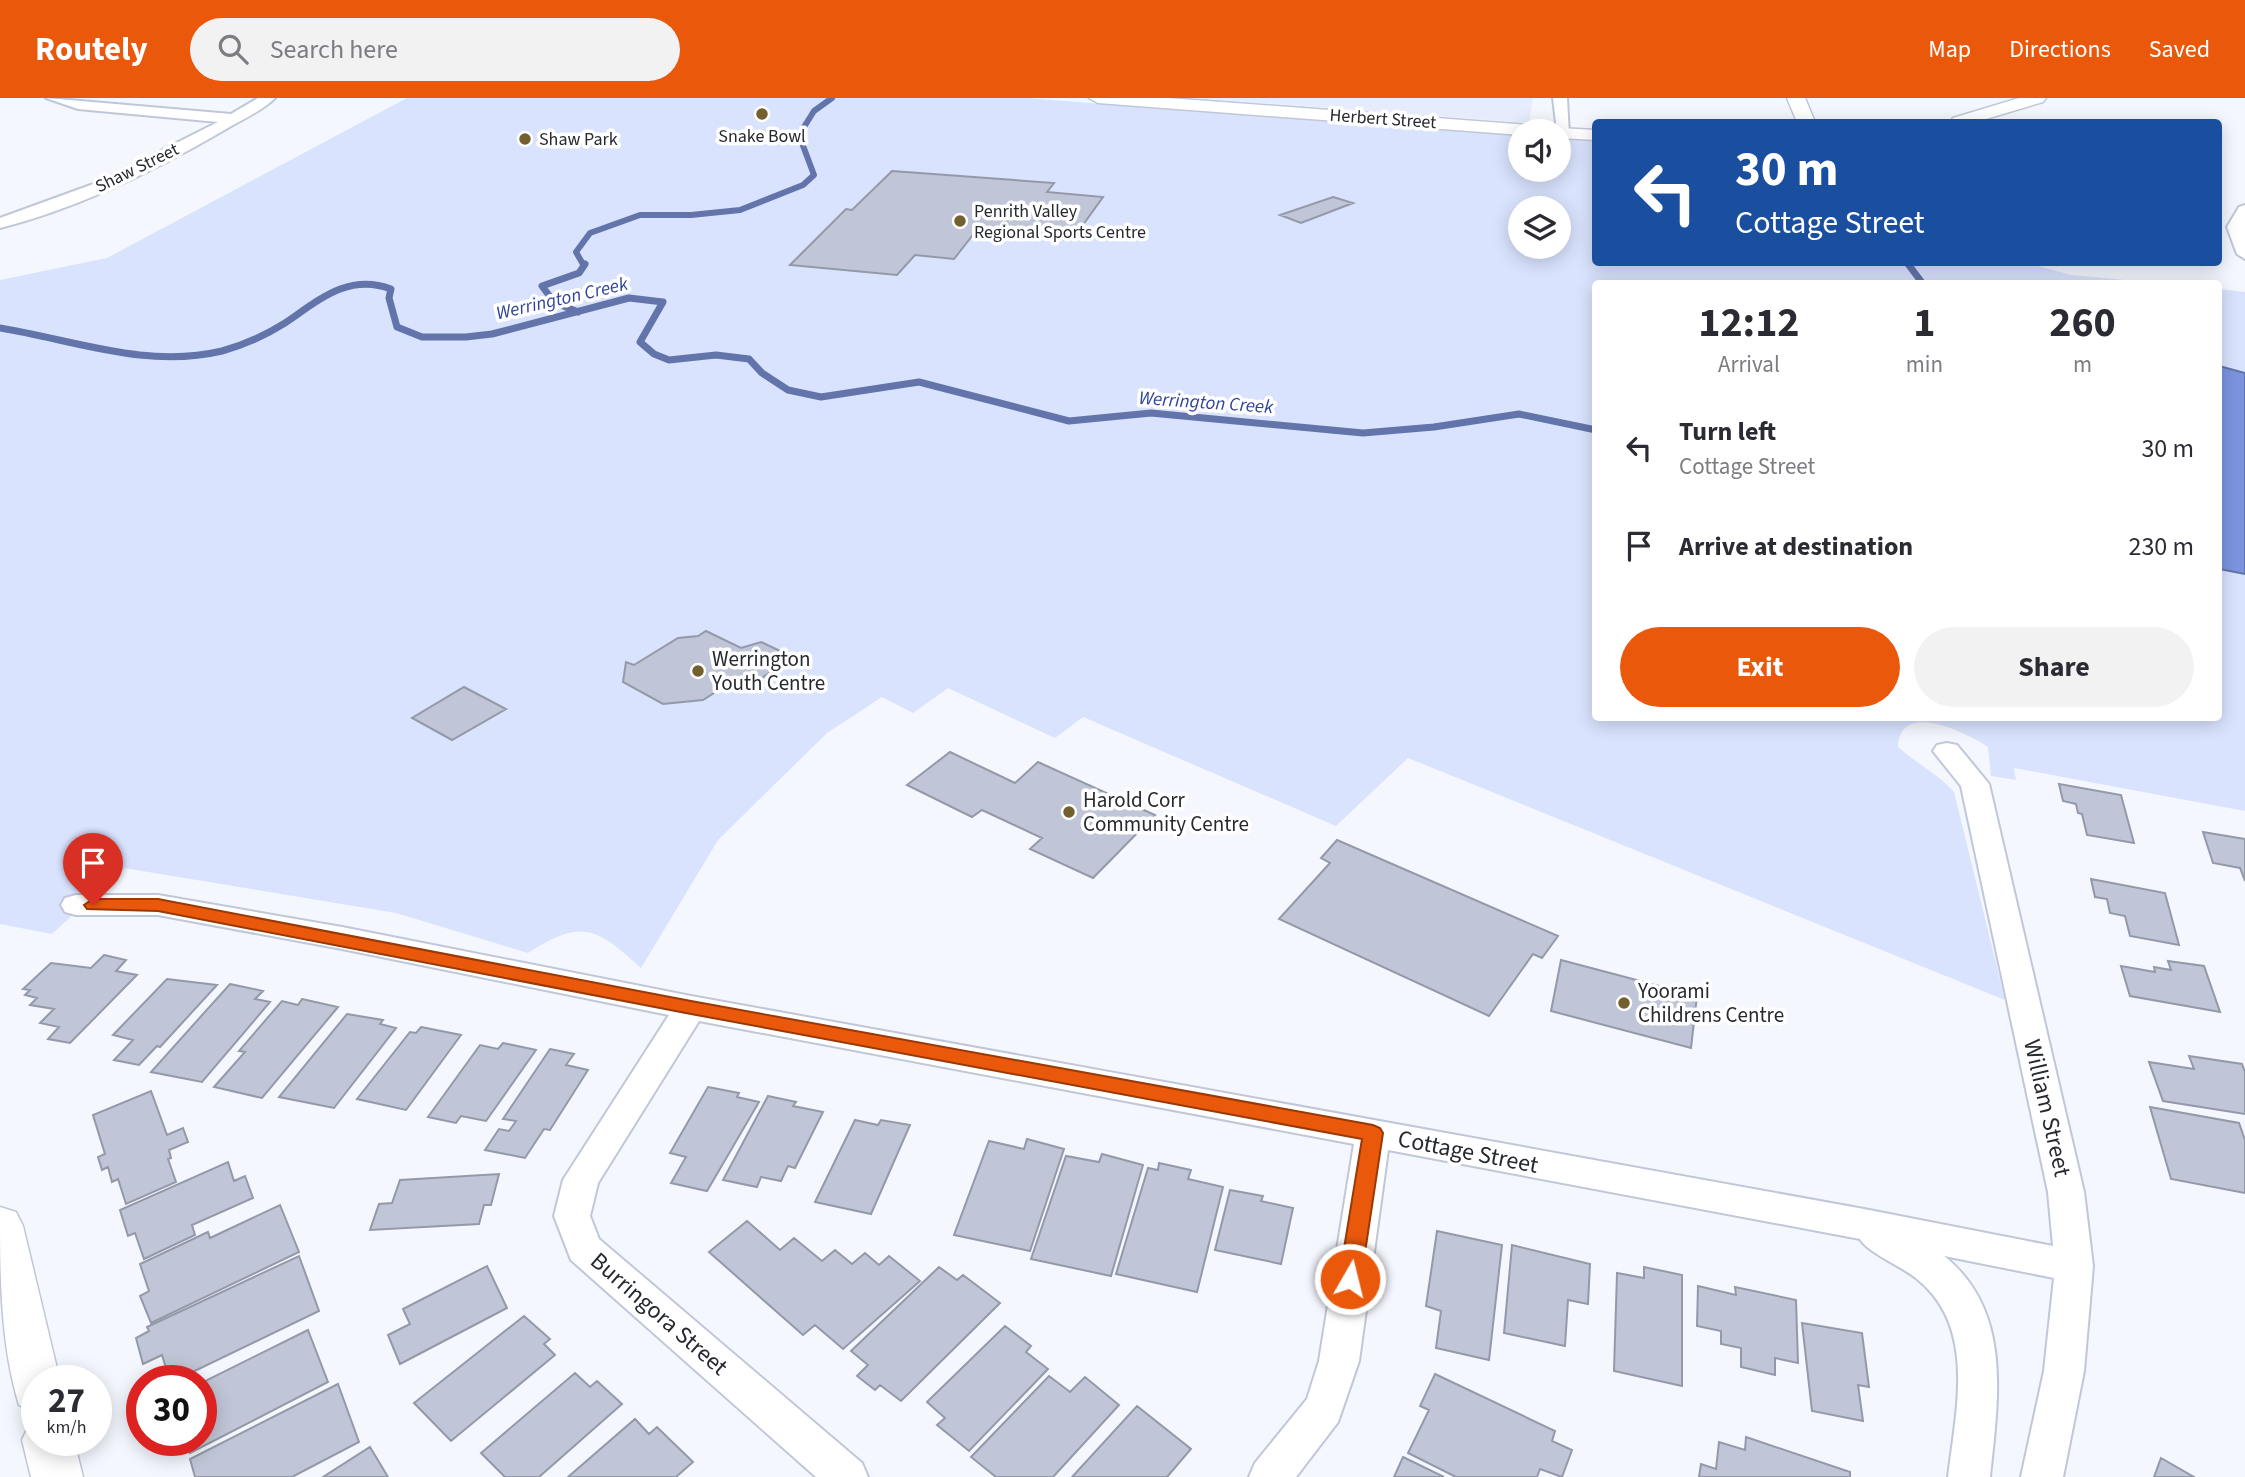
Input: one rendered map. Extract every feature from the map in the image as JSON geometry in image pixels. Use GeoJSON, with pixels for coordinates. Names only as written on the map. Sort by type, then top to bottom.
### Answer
{"type":"FeatureCollection","features":[{"type":"Feature","properties":{"kind":"street"},"geometry":{"type":"LineString","coordinates":[[53,98],[78,105],[235,119]]}},
{"type":"Feature","properties":{"kind":"street","name":"Shaw Street"},"geometry":{"type":"LineString","coordinates":[[0,223],[65,203],[235,119],[268,98]]}},
{"type":"Feature","properties":{"kind":"street","name":"Herbert Street"},"geometry":{"type":"LineString","coordinates":[[1098,98],[1508,129]]}},
{"type":"Feature","properties":{"kind":"street"},"geometry":{"type":"LineString","coordinates":[[1796,98],[1805,119]]}},
{"type":"Feature","properties":{"kind":"street"},"geometry":{"type":"LineString","coordinates":[[1969,119],[2037,98]]}},
{"type":"Feature","properties":{"kind":"street"},"geometry":{"type":"LineString","coordinates":[[1556,119],[1560,101]]}},
{"type":"Feature","properties":{"kind":"street","name":"Herbert Street"},"geometry":{"type":"LineString","coordinates":[[1571,133],[1592,135]]}},
{"type":"Feature","properties":{"kind":"street"},"geometry":{"type":"LineString","coordinates":[[2245,209],[2235,227],[2245,254]]}},
{"type":"Feature","properties":{"kind":"street","name":"William Street"},"geometry":{"type":"LineString","coordinates":[[1947,751],[1975,784],[2066,1192],[2074,1266],[2064,1371],[2042,1477]]}},
{"type":"Feature","properties":{"kind":"street","name":"Cottage Street"},"geometry":{"type":"LineString","coordinates":[[76,905],[158,905],[691,1008],[1864,1224],[2074,1266]]}},
{"type":"Feature","properties":{"kind":"street","name":"Burringora Street"},"geometry":{"type":"LineString","coordinates":[[691,1008],[581,1180],[572,1216],[584,1249],[847,1477]]}},
{"type":"Feature","properties":{"kind":"street"},"geometry":{"type":"LineString","coordinates":[[1270,1477],[1324,1409],[1339,1361],[1373,1133]]}},
{"type":"Feature","properties":{"kind":"street"},"geometry":{"type":"LineString","coordinates":[[1864,1224],[1934,1270],[1960,1299],[1971,1323],[1980,1360],[1969,1477]]}},
{"type":"Feature","properties":{"kind":"street"},"geometry":{"type":"LineString","coordinates":[[0,1226],[32,1365]]}},
{"type":"Feature","properties":{"kind":"street"},"geometry":{"type":"LineString","coordinates":[[52,1456],[57,1477]]}},
{"type":"Feature","properties":{"kind":"shaded area"},"geometry":{"type":"Polygon","coordinates":[[[407,98],[1026,98],[1508,135],[1508,182],[1571,182],[1571,139],[1592,141],[1592,266],[2038,266],[2071,275],[2125,280],[1592,280],[1592,721],[2222,721],[2222,289],[2245,292],[2245,811],[2014,768],[2016,780],[1991,776],[1988,747],[1965,734],[1922,722],[1910,725],[1902,733],[1898,747],[1954,792],[2005,1000],[1408,758],[1336,826],[1083,717],[1055,738],[948,688],[913,713],[882,697],[827,733],[718,840],[641,968],[612,944],[588,932],[562,935],[528,953],[396,913],[124,868],[52,934],[0,924],[0,280],[107,258],[407,98]]]}},
{"type":"Feature","properties":{"kind":"shaded area"},"geometry":{"type":"Polygon","coordinates":[[[1196,98],[1533,98],[1530,119],[1508,119],[1508,121],[1196,98]]]}},
{"type":"Feature","properties":{"kind":"water"},"geometry":{"type":"Polygon","coordinates":[[[2222,367],[2245,373],[2245,574],[2222,570],[2222,367]]]}},
{"type":"Feature","properties":{"kind":"building","name":"Penrith Valley Regional Sports Centre"},"geometry":{"type":"Polygon","coordinates":[[[892,171],[1054,183],[1047,192],[1103,197],[1072,240],[976,231],[954,259],[915,255],[897,275],[790,265],[846,209],[852,210],[892,171]]]}},
{"type":"Feature","properties":{"kind":"building"},"geometry":{"type":"Polygon","coordinates":[[[1333,197],[1353,203],[1301,223],[1280,215],[1333,197]]]}},
{"type":"Feature","properties":{"kind":"building","name":"Werrington Youth Centre"},"geometry":{"type":"Polygon","coordinates":[[[706,631],[741,648],[761,642],[780,651],[780,665],[762,678],[749,680],[739,677],[703,700],[663,704],[623,682],[626,662],[634,665],[678,638],[698,636],[706,631]]]}},
{"type":"Feature","properties":{"kind":"building"},"geometry":{"type":"Polygon","coordinates":[[[464,687],[506,709],[452,740],[412,718],[464,687]]]}},
{"type":"Feature","properties":{"kind":"building","name":"Harold Corr Community Centre"},"geometry":{"type":"Polygon","coordinates":[[[950,752],[1015,783],[1038,762],[1155,815],[1093,878],[1030,849],[1042,838],[982,810],[972,817],[907,785],[950,752]]]}},
{"type":"Feature","properties":{"kind":"building"},"geometry":{"type":"Polygon","coordinates":[[[2059,784],[2121,795],[2134,843],[2087,835],[2082,814],[2078,813],[2076,804],[2063,801],[2059,784]]]}},
{"type":"Feature","properties":{"kind":"building"},"geometry":{"type":"Polygon","coordinates":[[[2203,832],[2245,839],[2245,881],[2240,868],[2213,863],[2203,832]]]}},
{"type":"Feature","properties":{"kind":"building"},"geometry":{"type":"Polygon","coordinates":[[[1337,840],[1558,936],[1542,958],[1533,954],[1489,1016],[1279,919],[1330,863],[1321,858],[1337,840]]]}},
{"type":"Feature","properties":{"kind":"building"},"geometry":{"type":"Polygon","coordinates":[[[2091,879],[2165,893],[2179,945],[2130,936],[2125,916],[2110,913],[2107,899],[2095,897],[2091,879]]]}},
{"type":"Feature","properties":{"kind":"building"},"geometry":{"type":"Polygon","coordinates":[[[104,955],[126,960],[116,971],[137,975],[70,1043],[48,1039],[59,1027],[40,1023],[54,1009],[30,1005],[37,998],[25,995],[30,990],[23,989],[51,963],[91,968],[104,955]]]}},
{"type":"Feature","properties":{"kind":"building","name":"Yoorami Childrens Centre"},"geometry":{"type":"Polygon","coordinates":[[[1561,960],[1697,996],[1691,1048],[1551,1011],[1561,960]]]}},
{"type":"Feature","properties":{"kind":"building"},"geometry":{"type":"Polygon","coordinates":[[[2168,961],[2204,966],[2220,1012],[2130,996],[2121,966],[2155,972],[2154,967],[2171,970],[2168,961]]]}},
{"type":"Feature","properties":{"kind":"building"},"geometry":{"type":"Polygon","coordinates":[[[167,979],[217,985],[160,1047],[157,1046],[139,1065],[114,1060],[133,1040],[113,1035],[167,979]]]}},
{"type":"Feature","properties":{"kind":"building"},"geometry":{"type":"Polygon","coordinates":[[[230,984],[263,991],[255,999],[270,1002],[202,1082],[151,1072],[230,984]]]}},
{"type":"Feature","properties":{"kind":"building"},"geometry":{"type":"Polygon","coordinates":[[[302,999],[338,1007],[262,1098],[214,1087],[245,1052],[239,1051],[282,1001],[298,1005],[302,999]]]}},
{"type":"Feature","properties":{"kind":"building"},"geometry":{"type":"Polygon","coordinates":[[[347,1014],[383,1020],[380,1024],[396,1028],[334,1108],[279,1097],[347,1014]]]}},
{"type":"Feature","properties":{"kind":"building"},"geometry":{"type":"Polygon","coordinates":[[[421,1027],[461,1035],[406,1110],[357,1099],[410,1032],[416,1033],[421,1027]]]}},
{"type":"Feature","properties":{"kind":"building"},"geometry":{"type":"Polygon","coordinates":[[[503,1043],[536,1050],[486,1121],[461,1116],[456,1123],[428,1117],[480,1045],[498,1049],[503,1043]]]}},
{"type":"Feature","properties":{"kind":"building"},"geometry":{"type":"Polygon","coordinates":[[[550,1049],[574,1054],[566,1065],[588,1070],[550,1130],[544,1129],[525,1158],[485,1150],[499,1129],[509,1131],[516,1121],[503,1119],[550,1049]]]}},
{"type":"Feature","properties":{"kind":"building"},"geometry":{"type":"Polygon","coordinates":[[[2189,1056],[2242,1064],[2245,1072],[2245,1114],[2163,1101],[2149,1062],[2194,1069],[2189,1056]]]}},
{"type":"Feature","properties":{"kind":"building"},"geometry":{"type":"Polygon","coordinates":[[[708,1087],[739,1093],[737,1097],[759,1102],[707,1191],[671,1183],[686,1157],[670,1153],[708,1087]]]}},
{"type":"Feature","properties":{"kind":"building"},"geometry":{"type":"Polygon","coordinates":[[[151,1091],[167,1135],[183,1128],[188,1142],[169,1150],[171,1158],[168,1159],[176,1182],[126,1204],[118,1179],[112,1182],[108,1167],[102,1170],[98,1157],[105,1154],[93,1115],[151,1091]]]}},
{"type":"Feature","properties":{"kind":"building"},"geometry":{"type":"Polygon","coordinates":[[[768,1096],[796,1102],[793,1106],[823,1112],[795,1168],[788,1166],[781,1181],[761,1177],[757,1187],[723,1180],[768,1096]]]}},
{"type":"Feature","properties":{"kind":"building"},"geometry":{"type":"Polygon","coordinates":[[[2150,1107],[2239,1123],[2245,1140],[2245,1193],[2171,1179],[2150,1107]]]}},
{"type":"Feature","properties":{"kind":"building"},"geometry":{"type":"Polygon","coordinates":[[[855,1120],[878,1125],[881,1120],[910,1125],[871,1214],[815,1202],[855,1120]]]}},
{"type":"Feature","properties":{"kind":"building"},"geometry":{"type":"Polygon","coordinates":[[[1027,1139],[1064,1149],[1030,1251],[954,1235],[989,1141],[1024,1149],[1027,1139]]]}},
{"type":"Feature","properties":{"kind":"building"},"geometry":{"type":"Polygon","coordinates":[[[1102,1154],[1143,1165],[1111,1276],[1031,1259],[1066,1156],[1099,1162],[1102,1154]]]}},
{"type":"Feature","properties":{"kind":"building"},"geometry":{"type":"Polygon","coordinates":[[[228,1162],[234,1181],[245,1176],[253,1198],[192,1225],[195,1235],[144,1259],[135,1233],[128,1236],[120,1210],[228,1162]]]}},
{"type":"Feature","properties":{"kind":"building"},"geometry":{"type":"Polygon","coordinates":[[[1159,1163],[1191,1170],[1188,1179],[1223,1187],[1197,1292],[1116,1274],[1148,1168],[1158,1170],[1159,1163]]]}},
{"type":"Feature","properties":{"kind":"building"},"geometry":{"type":"Polygon","coordinates":[[[499,1174],[491,1205],[484,1205],[479,1224],[370,1230],[379,1204],[392,1203],[400,1180],[499,1174]]]}},
{"type":"Feature","properties":{"kind":"building"},"geometry":{"type":"Polygon","coordinates":[[[1230,1190],[1263,1196],[1261,1201],[1293,1208],[1281,1264],[1215,1250],[1230,1190]]]}},
{"type":"Feature","properties":{"kind":"building"},"geometry":{"type":"Polygon","coordinates":[[[280,1205],[299,1252],[151,1323],[140,1296],[149,1291],[140,1264],[208,1232],[210,1238],[280,1205]]]}},
{"type":"Feature","properties":{"kind":"building"},"geometry":{"type":"Polygon","coordinates":[[[747,1221],[780,1250],[794,1238],[822,1261],[835,1250],[852,1264],[865,1253],[879,1265],[889,1256],[920,1281],[843,1349],[815,1325],[803,1335],[709,1252],[747,1221]]]}},
{"type":"Feature","properties":{"kind":"building"},"geometry":{"type":"Polygon","coordinates":[[[1437,1231],[1502,1245],[1489,1360],[1436,1348],[1441,1311],[1426,1306],[1437,1231]]]}},
{"type":"Feature","properties":{"kind":"building"},"geometry":{"type":"Polygon","coordinates":[[[1512,1245],[1590,1264],[1588,1304],[1568,1300],[1565,1346],[1504,1333],[1512,1245]]]}},
{"type":"Feature","properties":{"kind":"building"},"geometry":{"type":"Polygon","coordinates":[[[299,1256],[319,1311],[207,1365],[165,1365],[162,1355],[143,1364],[136,1338],[149,1331],[147,1327],[299,1256]]]}},
{"type":"Feature","properties":{"kind":"building"},"geometry":{"type":"Polygon","coordinates":[[[487,1266],[507,1308],[400,1364],[388,1335],[410,1324],[403,1309],[487,1266]]]}},
{"type":"Feature","properties":{"kind":"building"},"geometry":{"type":"Polygon","coordinates":[[[939,1267],[957,1280],[963,1275],[1000,1303],[901,1401],[880,1385],[875,1390],[857,1376],[868,1365],[851,1351],[939,1267]]]}},
{"type":"Feature","properties":{"kind":"building"},"geometry":{"type":"Polygon","coordinates":[[[1644,1267],[1682,1275],[1682,1386],[1614,1371],[1617,1273],[1644,1278],[1644,1267]]]}},
{"type":"Feature","properties":{"kind":"building"},"geometry":{"type":"Polygon","coordinates":[[[1698,1286],[1736,1295],[1735,1287],[1796,1300],[1798,1363],[1775,1358],[1775,1375],[1741,1367],[1741,1348],[1721,1344],[1721,1331],[1697,1326],[1698,1286]]]}},
{"type":"Feature","properties":{"kind":"building"},"geometry":{"type":"Polygon","coordinates":[[[524,1316],[550,1339],[544,1344],[555,1355],[451,1441],[414,1403],[524,1316]]]}},
{"type":"Feature","properties":{"kind":"building"},"geometry":{"type":"Polygon","coordinates":[[[1802,1323],[1862,1333],[1869,1387],[1858,1385],[1863,1421],[1812,1411],[1802,1323]]]}},
{"type":"Feature","properties":{"kind":"building"},"geometry":{"type":"Polygon","coordinates":[[[1005,1326],[1031,1346],[1026,1352],[1048,1369],[969,1451],[937,1425],[945,1418],[927,1402],[1005,1326]]]}},
{"type":"Feature","properties":{"kind":"building"},"geometry":{"type":"Polygon","coordinates":[[[308,1330],[328,1382],[217,1439],[217,1375],[308,1330]]]}},
{"type":"Feature","properties":{"kind":"building"},"geometry":{"type":"Polygon","coordinates":[[[575,1373],[590,1387],[597,1381],[622,1404],[539,1477],[505,1477],[481,1453],[575,1373]]]}},
{"type":"Feature","properties":{"kind":"building"},"geometry":{"type":"Polygon","coordinates":[[[1435,1374],[1555,1431],[1552,1441],[1572,1450],[1562,1477],[1540,1469],[1537,1477],[1456,1477],[1408,1453],[1429,1410],[1420,1406],[1435,1374]]]}},
{"type":"Feature","properties":{"kind":"building"},"geometry":{"type":"Polygon","coordinates":[[[1049,1376],[1070,1392],[1085,1377],[1119,1405],[1053,1477],[996,1477],[971,1457],[1049,1376]]]}},
{"type":"Feature","properties":{"kind":"building"},"geometry":{"type":"Polygon","coordinates":[[[338,1384],[359,1442],[292,1477],[195,1477],[190,1459],[196,1456],[217,1456],[217,1445],[338,1384]]]}},
{"type":"Feature","properties":{"kind":"building"},"geometry":{"type":"Polygon","coordinates":[[[1137,1406],[1191,1449],[1167,1477],[1072,1477],[1137,1406]]]}},
{"type":"Feature","properties":{"kind":"building"},"geometry":{"type":"Polygon","coordinates":[[[635,1419],[649,1434],[657,1427],[693,1462],[676,1477],[568,1477],[635,1419]]]}},
{"type":"Feature","properties":{"kind":"building"},"geometry":{"type":"Polygon","coordinates":[[[1746,1437],[1850,1472],[1850,1477],[1699,1477],[1701,1464],[1716,1469],[1719,1442],[1745,1450],[1746,1437]]]}},
{"type":"Feature","properties":{"kind":"building"},"geometry":{"type":"Polygon","coordinates":[[[370,1447],[388,1477],[323,1477],[370,1447]]]}},
{"type":"Feature","properties":{"kind":"building"},"geometry":{"type":"Polygon","coordinates":[[[1403,1457],[1444,1477],[1394,1477],[1403,1457]]]}},
{"type":"Feature","properties":{"kind":"building"},"geometry":{"type":"Polygon","coordinates":[[[2161,1458],[2194,1477],[2154,1477],[2161,1458]]]}},
{"type":"Feature","properties":{"kind":"waterway"},"geometry":{"type":"LineString","coordinates":[[584,266],[576,252],[590,233],[640,215],[691,215],[740,210],[803,185],[814,175],[799,135],[814,111],[832,98]]}},
{"type":"Feature","properties":{"kind":"waterway"},"geometry":{"type":"LineString","coordinates":[[577,312],[554,302],[542,286],[579,273],[584,266]]}},
{"type":"Feature","properties":{"kind":"waterway"},"geometry":{"type":"LineString","coordinates":[[1910,266],[1920,280]]}},
{"type":"Feature","properties":{"kind":"waterway","name":"Werrington Creek"},"geometry":{"type":"LineString","coordinates":[[0,328],[110,351],[166,357],[194,356],[222,351],[255,339],[335,291],[361,284],[391,289],[389,298],[397,327],[422,337],[492,334],[577,312]]}},
{"type":"Feature","properties":{"kind":"waterway","name":"Werrington Creek"},"geometry":{"type":"LineString","coordinates":[[577,312],[629,298],[663,302],[640,342],[654,354],[669,360],[716,355],[749,359],[762,373],[788,390],[821,397],[919,382],[1069,421],[1151,413],[1363,433],[1434,427],[1519,414],[1592,429]]}},
{"type":"Feature","properties":{"kind":"place","name":"Snake Bowl"},"geometry":{"type":"Point","coordinates":[762,114]}},
{"type":"Feature","properties":{"kind":"place","name":"Shaw Park"},"geometry":{"type":"Point","coordinates":[525,139]}},
{"type":"Feature","properties":{"kind":"place","name":"Penrith Valley Regional Sports Centre"},"geometry":{"type":"Point","coordinates":[960,221]}},
{"type":"Feature","properties":{"kind":"place","name":"Werrington Youth Centre"},"geometry":{"type":"Point","coordinates":[698,671]}},
{"type":"Feature","properties":{"kind":"place","name":"Harold Corr Community Centre"},"geometry":{"type":"Point","coordinates":[1069,812]}},
{"type":"Feature","properties":{"kind":"place","name":"Yoorami Childrens Centre"},"geometry":{"type":"Point","coordinates":[1624,1003]}},
{"type":"Feature","properties":{"kind":"route"},"geometry":{"type":"LineString","coordinates":[[93,905],[158,905],[342,938],[691,1008],[1373,1133],[1350,1279]]}}]}
